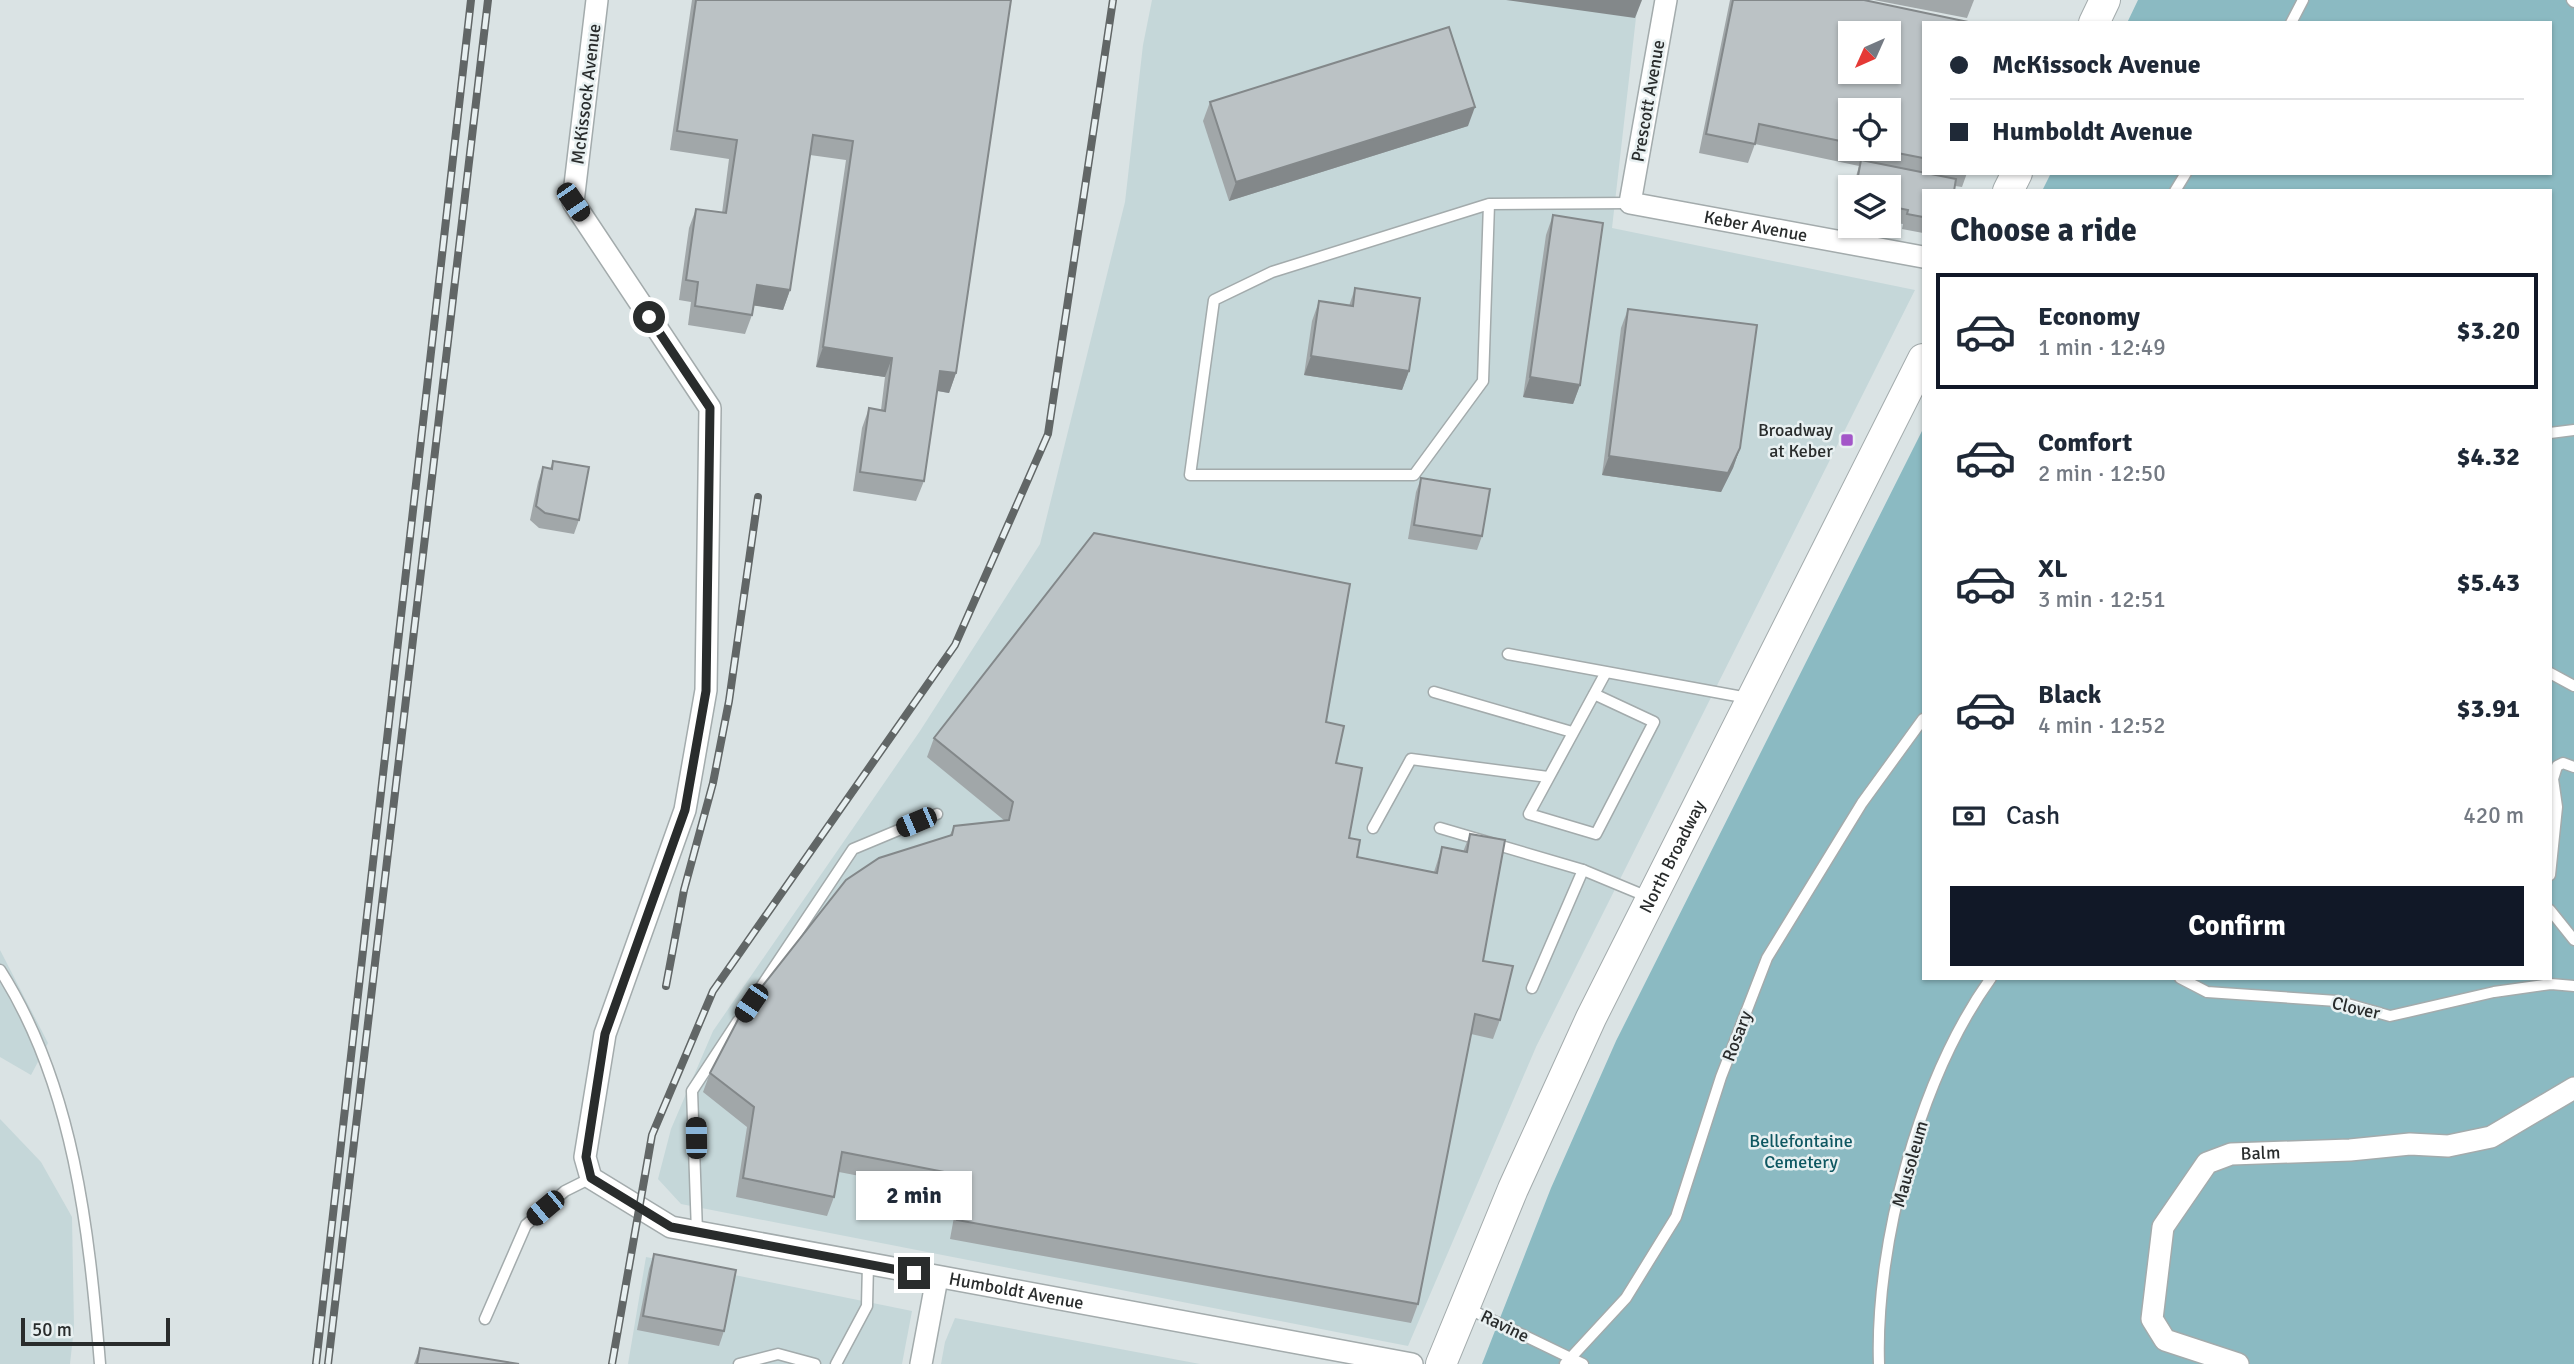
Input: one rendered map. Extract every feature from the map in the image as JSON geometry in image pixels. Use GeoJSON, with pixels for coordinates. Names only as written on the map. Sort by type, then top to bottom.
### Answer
{"type":"FeatureCollection","features":[{"type":"Feature","properties":{"kind":"main road"},"geometry":{"type":"LineString","coordinates":[[2095,21],[2105,0]]}},
{"type":"Feature","properties":{"kind":"main road","name":"North Broadway"},"geometry":{"type":"LineString","coordinates":[[1441,1364],[1585,1030],[1922,361]]}},
{"type":"Feature","properties":{"kind":"street","name":"McKissock Avenue"},"geometry":{"type":"LineString","coordinates":[[591,1178],[586,1157],[605,1034],[685,810],[706,691],[710,408],[573,202],[597,0]]}},
{"type":"Feature","properties":{"kind":"street","name":"Prescott Avenue"},"geometry":{"type":"LineString","coordinates":[[1630,203],[1666,0]]}},
{"type":"Feature","properties":{"kind":"street","name":"Keber Avenue"},"geometry":{"type":"LineString","coordinates":[[1630,203],[1922,257]]}},
{"type":"Feature","properties":{"kind":"street","name":"Balm"},"geometry":{"type":"LineString","coordinates":[[2238,1364],[2165,1340],[2152,1319],[2163,1227],[2207,1163],[2231,1154],[2350,1150],[2410,1144],[2448,1146],[2491,1137],[2574,1088]]}},
{"type":"Feature","properties":{"kind":"street","name":"Humboldt Avenue"},"geometry":{"type":"LineString","coordinates":[[591,1178],[671,1227],[1412,1364]]}},
{"type":"Feature","properties":{"kind":"street"},"geometry":{"type":"LineString","coordinates":[[922,1364],[937,1278]]}},
{"type":"Feature","properties":{"kind":"lane"},"geometry":{"type":"LineString","coordinates":[[2292,21],[2303,0]]}},
{"type":"Feature","properties":{"kind":"lane"},"geometry":{"type":"LineString","coordinates":[[1489,204],[1483,381],[1414,475],[1190,475],[1214,300],[1272,272],[1489,204],[1630,203]]}},
{"type":"Feature","properties":{"kind":"lane"},"geometry":{"type":"LineString","coordinates":[[2552,433],[2574,430]]}},
{"type":"Feature","properties":{"kind":"lane"},"geometry":{"type":"LineString","coordinates":[[1508,654],[1605,674],[1751,698]]}},
{"type":"Feature","properties":{"kind":"lane"},"geometry":{"type":"LineString","coordinates":[[1594,694],[1654,722],[1596,834],[1529,814],[1572,732],[1605,674]]}},
{"type":"Feature","properties":{"kind":"lane"},"geometry":{"type":"LineString","coordinates":[[2552,674],[2574,686]]}},
{"type":"Feature","properties":{"kind":"lane"},"geometry":{"type":"LineString","coordinates":[[1434,692],[1572,732]]}},
{"type":"Feature","properties":{"kind":"lane","name":"Rosary"},"geometry":{"type":"LineString","coordinates":[[1567,1361],[1626,1298],[1676,1217],[1721,1077],[1768,958],[1862,803],[1922,720]]}},
{"type":"Feature","properties":{"kind":"lane"},"geometry":{"type":"LineString","coordinates":[[1373,828],[1411,759],[1548,777]]}},
{"type":"Feature","properties":{"kind":"lane"},"geometry":{"type":"LineString","coordinates":[[2552,856],[2557,807],[2553,779],[2557,766],[2563,763],[2574,767]]}},
{"type":"Feature","properties":{"kind":"lane"},"geometry":{"type":"LineString","coordinates":[[697,1232],[696,1115],[692,1091],[853,849],[937,814]]}},
{"type":"Feature","properties":{"kind":"lane"},"geometry":{"type":"LineString","coordinates":[[1440,828],[1583,870],[1650,898]]}},
{"type":"Feature","properties":{"kind":"lane"},"geometry":{"type":"LineString","coordinates":[[1532,988],[1583,870]]}},
{"type":"Feature","properties":{"kind":"lane"},"geometry":{"type":"LineString","coordinates":[[2552,912],[2574,940]]}},
{"type":"Feature","properties":{"kind":"lane"},"geometry":{"type":"LineString","coordinates":[[0,970],[42,1054],[79,1175],[100,1364]]}},
{"type":"Feature","properties":{"kind":"lane","name":"Mausoleum"},"geometry":{"type":"LineString","coordinates":[[1879,1364],[1878,1316],[1896,1208],[1916,1134],[1943,1066],[1990,980]]}},
{"type":"Feature","properties":{"kind":"lane","name":"Clover"},"geometry":{"type":"LineString","coordinates":[[2184,980],[2207,992],[2336,1001],[2389,1016],[2494,992],[2551,985],[2574,986]]}},
{"type":"Feature","properties":{"kind":"lane"},"geometry":{"type":"LineString","coordinates":[[485,1319],[526,1225],[565,1191],[591,1178]]}},
{"type":"Feature","properties":{"kind":"lane"},"geometry":{"type":"LineString","coordinates":[[836,1364],[867,1306],[868,1264]]}},
{"type":"Feature","properties":{"kind":"lane","name":"Ravine"},"geometry":{"type":"LineString","coordinates":[[1464,1307],[1567,1361],[1583,1364]]}},
{"type":"Feature","properties":{"kind":"lane"},"geometry":{"type":"LineString","coordinates":[[739,1364],[778,1354],[815,1364]]}},
{"type":"Feature","properties":{"kind":"shaded area"},"geometry":{"type":"Polygon","coordinates":[[[1152,0],[1638,0],[1612,228],[1915,290],[1536,1047],[1408,1346],[681,1204],[658,1179],[671,1129],[713,1031],[920,731],[1040,544],[1125,202],[1143,45],[1152,0]]]}},
{"type":"Feature","properties":{"kind":"shaded area"},"geometry":{"type":"Polygon","coordinates":[[[0,950],[48,1043],[31,1075],[0,1057],[0,950]]]}},
{"type":"Feature","properties":{"kind":"shaded area"},"geometry":{"type":"Polygon","coordinates":[[[0,1119],[41,1162],[72,1217],[74,1327],[70,1364],[0,1364],[0,1119]]]}},
{"type":"Feature","properties":{"kind":"shaded area"},"geometry":{"type":"Polygon","coordinates":[[[646,1257],[912,1311],[902,1364],[628,1364],[646,1257]]]}},
{"type":"Feature","properties":{"kind":"shaded area"},"geometry":{"type":"Polygon","coordinates":[[[955,1318],[1200,1364],[941,1364],[945,1342],[955,1318]]]}},
{"type":"Feature","properties":{"kind":"green space","name":"Bellefontaine Cemetery"},"geometry":{"type":"Polygon","coordinates":[[[2138,0],[2574,0],[2574,1364],[1482,1364],[1551,1188],[1616,1041],[1922,431],[1922,980],[2552,980],[2552,189],[2043,189],[2050,175],[2552,175],[2552,21],[2128,21],[2138,0]]]}},
{"type":"Feature","properties":{"kind":"building"},"geometry":{"type":"Polygon","coordinates":[[[696,0],[1011,0],[956,373],[940,371],[924,481],[860,472],[869,408],[885,411],[892,358],[823,347],[853,141],[813,135],[790,290],[757,285],[752,315],[695,306],[698,282],[686,280],[696,209],[726,213],[737,140],[677,131],[696,0]]]}},
{"type":"Feature","properties":{"kind":"building"},"geometry":{"type":"Polygon","coordinates":[[[1733,0],[1864,0],[1964,21],[1922,21],[1922,158],[1901,154],[1901,98],[1838,98],[1838,140],[1759,124],[1755,144],[1706,134],[1733,0]]]}},
{"type":"Feature","properties":{"kind":"building"},"geometry":{"type":"Polygon","coordinates":[[[1449,27],[1475,107],[1236,182],[1210,102],[1449,27]]]}},
{"type":"Feature","properties":{"kind":"building"},"geometry":{"type":"Polygon","coordinates":[[[1861,161],[1922,172],[1922,175],[1956,179],[1954,189],[1922,189],[1922,217],[1907,214],[1908,210],[1901,209],[1901,175],[1858,175],[1861,161]]]}},
{"type":"Feature","properties":{"kind":"building"},"geometry":{"type":"Polygon","coordinates":[[[1553,215],[1603,223],[1580,385],[1530,377],[1553,215]]]}},
{"type":"Feature","properties":{"kind":"building"},"geometry":{"type":"Polygon","coordinates":[[[1355,288],[1420,298],[1409,371],[1311,356],[1319,301],[1353,306],[1355,288]]]}},
{"type":"Feature","properties":{"kind":"building"},"geometry":{"type":"Polygon","coordinates":[[[1628,309],[1757,325],[1740,448],[1728,473],[1609,456],[1628,309]]]}},
{"type":"Feature","properties":{"kind":"building"},"geometry":{"type":"Polygon","coordinates":[[[553,461],[589,467],[579,520],[545,513],[536,506],[543,467],[552,469],[553,461]]]}},
{"type":"Feature","properties":{"kind":"building"},"geometry":{"type":"Polygon","coordinates":[[[1421,478],[1490,489],[1482,536],[1414,525],[1421,478]]]}},
{"type":"Feature","properties":{"kind":"building"},"geometry":{"type":"Polygon","coordinates":[[[1094,533],[1350,584],[1326,722],[1344,726],[1336,763],[1362,768],[1349,838],[1360,840],[1357,857],[1437,873],[1442,847],[1467,852],[1470,834],[1505,840],[1483,961],[1513,966],[1500,1020],[1475,1014],[1418,1304],[957,1220],[965,1176],[842,1152],[834,1197],[743,1178],[754,1107],[710,1073],[742,1012],[846,880],[879,858],[952,835],[954,826],[1009,820],[1013,802],[934,738],[1094,533]]]}},
{"type":"Feature","properties":{"kind":"building"},"geometry":{"type":"Polygon","coordinates":[[[654,1254],[736,1270],[724,1331],[643,1316],[654,1254]]]}},
{"type":"Feature","properties":{"kind":"building"},"geometry":{"type":"Polygon","coordinates":[[[420,1348],[519,1364],[417,1364],[420,1348]]]}},
{"type":"Feature","properties":{"kind":"railway"},"geometry":{"type":"LineString","coordinates":[[316,1364],[471,0]]}},
{"type":"Feature","properties":{"kind":"railway"},"geometry":{"type":"LineString","coordinates":[[328,1364],[488,0]]}},
{"type":"Feature","properties":{"kind":"railway"},"geometry":{"type":"LineString","coordinates":[[612,1364],[652,1135],[713,991],[955,645],[1048,434],[1113,0]]}},
{"type":"Feature","properties":{"kind":"railway"},"geometry":{"type":"LineString","coordinates":[[666,986],[684,890],[713,783],[729,701],[758,497]]}},
{"type":"Feature","properties":{"kind":"place","name":"Broadway at Keber"},"geometry":{"type":"Point","coordinates":[1847,440]}},
{"type":"Feature","properties":{"kind":"route"},"geometry":{"type":"LineString","coordinates":[[649,317],[710,408],[706,691],[685,810],[605,1034],[586,1157],[591,1178],[671,1227],[914,1273]]}}]}
